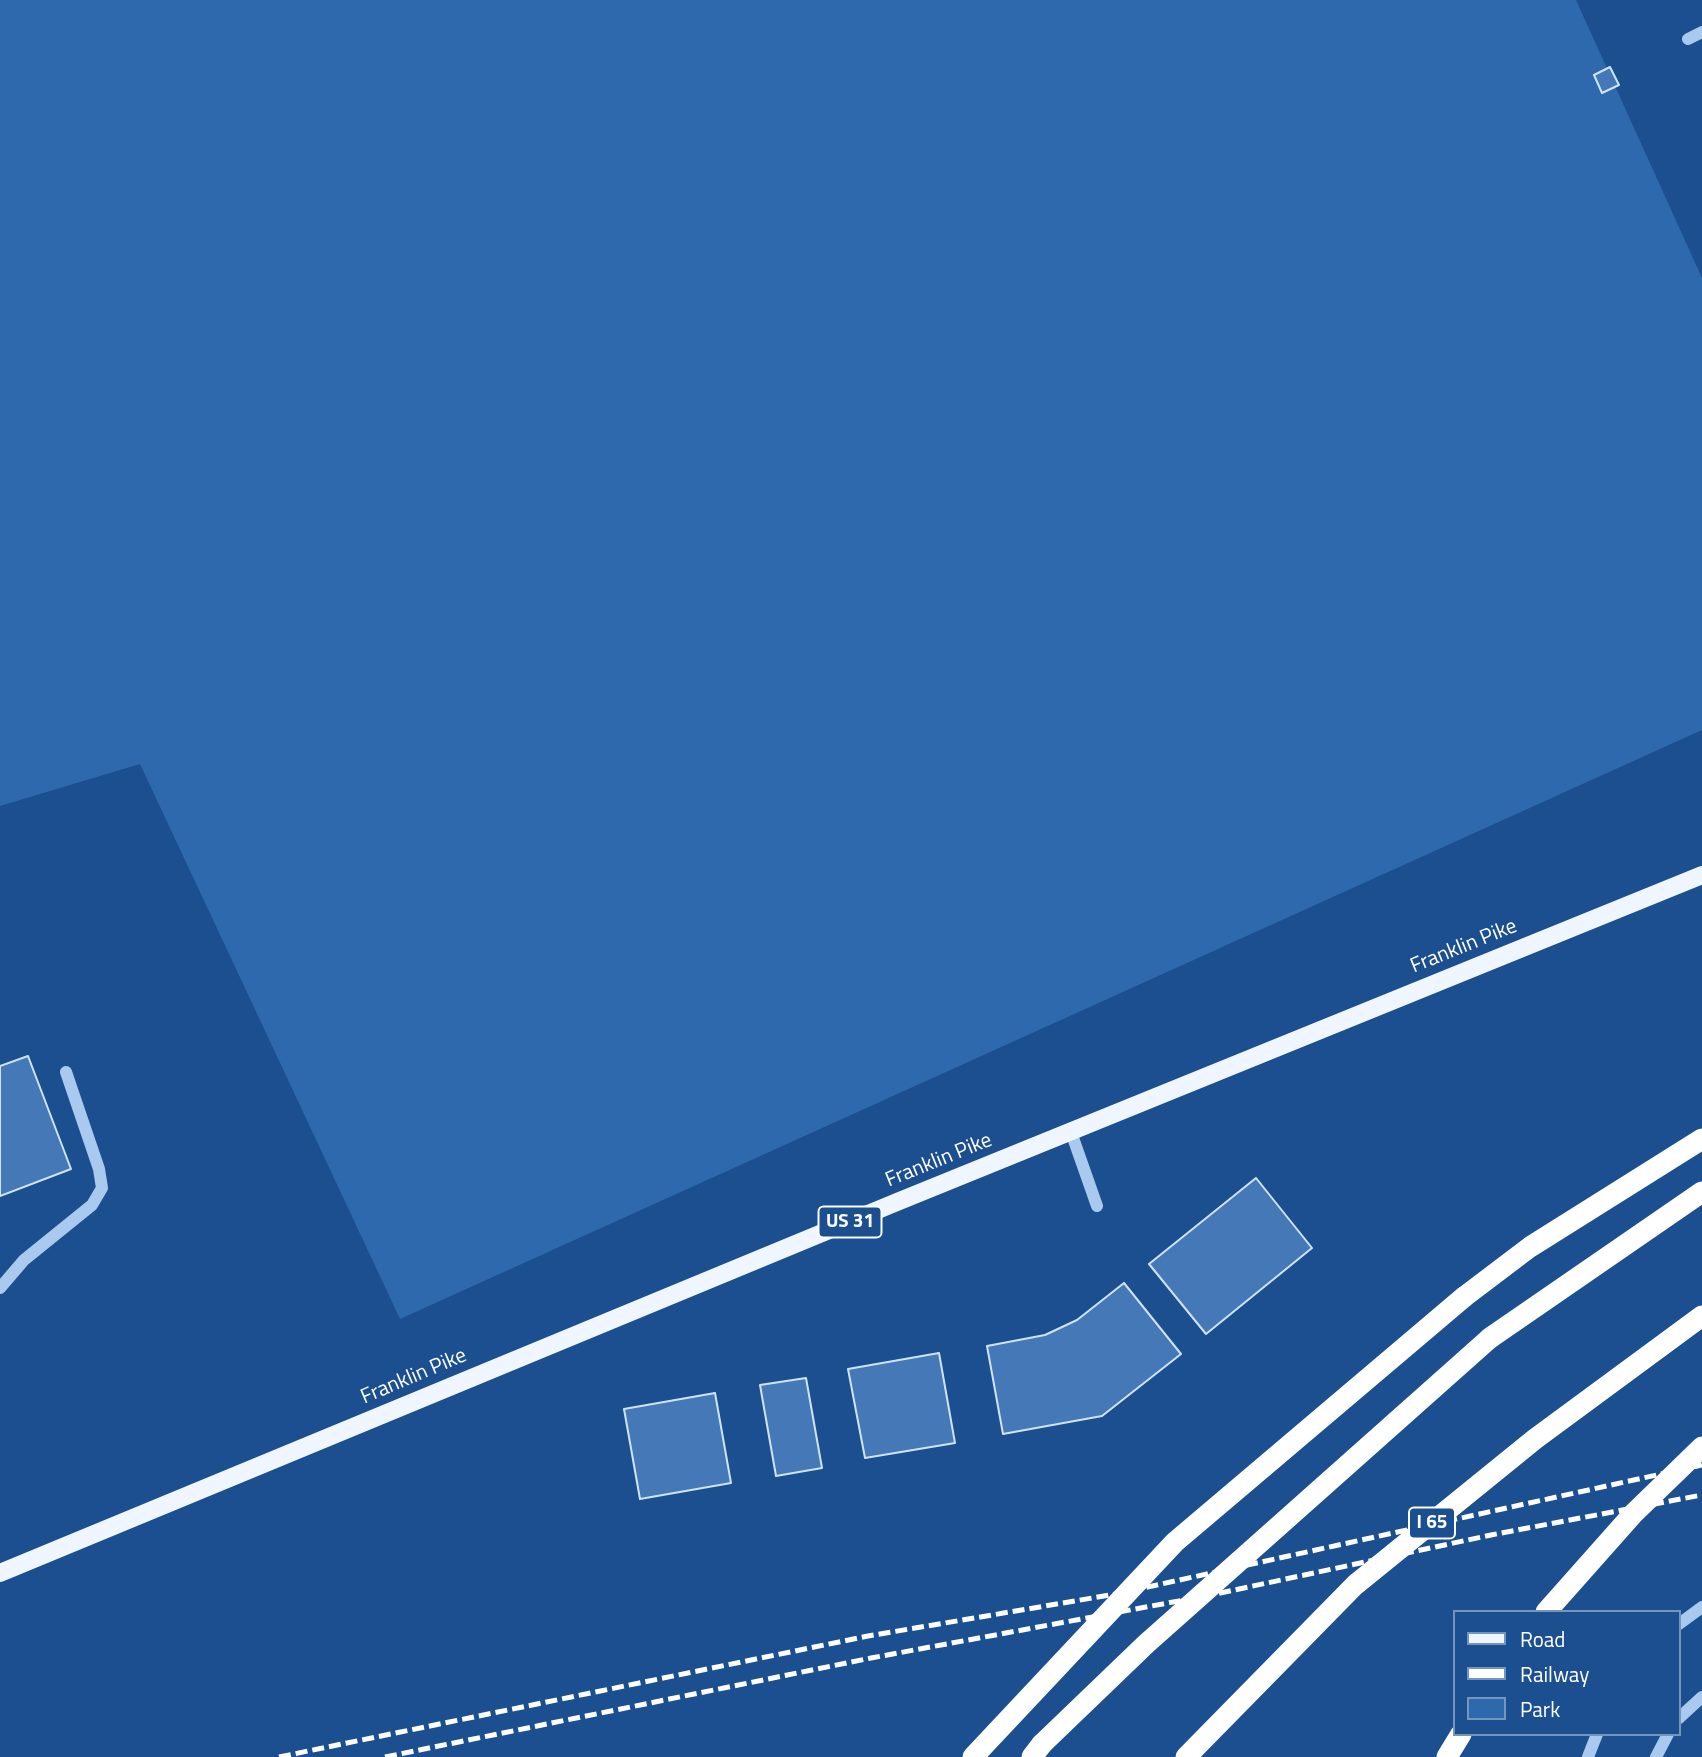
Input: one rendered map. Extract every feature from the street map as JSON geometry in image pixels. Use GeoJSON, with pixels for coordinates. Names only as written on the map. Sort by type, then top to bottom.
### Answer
{"type":"FeatureCollection","features":[{"type":"Feature","properties":{"kind":"highway"},"geometry":{"type":"LineString","coordinates":[[973,1757],[1175,1542],[1464,1297],[1531,1247],[1702,1139]]}},
{"type":"Feature","properties":{"kind":"highway"},"geometry":{"type":"LineString","coordinates":[[1037,1751],[1146,1644],[1489,1338],[1702,1192]]}},
{"type":"Feature","properties":{"kind":"highway","name":"I 65"},"geometry":{"type":"LineString","coordinates":[[1186,1757],[1355,1585],[1535,1439],[1702,1316]]}},
{"type":"Feature","properties":{"kind":"highway"},"geometry":{"type":"LineString","coordinates":[[1548,1610],[1633,1514],[1702,1447]]}},
{"type":"Feature","properties":{"kind":"highway"},"geometry":{"type":"LineString","coordinates":[[1447,1757],[1460,1736]]}},
{"type":"Feature","properties":{"kind":"main road","name":"Franklin Pike"},"geometry":{"type":"LineString","coordinates":[[0,1573],[1702,875]]}},
{"type":"Feature","properties":{"kind":"street"},"geometry":{"type":"LineString","coordinates":[[1688,39],[1702,32]]}},
{"type":"Feature","properties":{"kind":"street"},"geometry":{"type":"LineString","coordinates":[[0,1288],[24,1260],[92,1205],[102,1188],[99,1170],[66,1072]]}},
{"type":"Feature","properties":{"kind":"street"},"geometry":{"type":"LineString","coordinates":[[1071,1132],[1097,1206]]}},
{"type":"Feature","properties":{"kind":"street"},"geometry":{"type":"LineString","coordinates":[[1681,1623],[1702,1607]]}},
{"type":"Feature","properties":{"kind":"street"},"geometry":{"type":"LineString","coordinates":[[1681,1716],[1702,1697]]}},
{"type":"Feature","properties":{"kind":"street"},"geometry":{"type":"LineString","coordinates":[[1588,1757],[1596,1736]]}},
{"type":"Feature","properties":{"kind":"street"},"geometry":{"type":"LineString","coordinates":[[1656,1757],[1667,1736]]}},
{"type":"Feature","properties":{"kind":"green space"},"geometry":{"type":"Polygon","coordinates":[[[0,0],[1576,0],[1702,278],[1702,730],[400,1319],[140,764],[0,806],[0,0]]]}},
{"type":"Feature","properties":{"kind":"building"},"geometry":{"type":"Polygon","coordinates":[[[1610,67],[1619,85],[1602,93],[1594,75],[1610,67]]]}},
{"type":"Feature","properties":{"kind":"building"},"geometry":{"type":"Polygon","coordinates":[[[28,1056],[71,1169],[0,1196],[0,1066],[28,1056]]]}},
{"type":"Feature","properties":{"kind":"building"},"geometry":{"type":"Polygon","coordinates":[[[1256,1178],[1312,1248],[1206,1334],[1149,1264],[1256,1178]]]}},
{"type":"Feature","properties":{"kind":"building"},"geometry":{"type":"Polygon","coordinates":[[[1124,1283],[1181,1354],[1102,1416],[1003,1434],[987,1346],[1045,1335],[1077,1320],[1124,1283]]]}},
{"type":"Feature","properties":{"kind":"building"},"geometry":{"type":"Polygon","coordinates":[[[939,1353],[955,1443],[865,1458],[848,1369],[939,1353]]]}},
{"type":"Feature","properties":{"kind":"building"},"geometry":{"type":"Polygon","coordinates":[[[806,1378],[822,1468],[776,1476],[760,1385],[806,1378]]]}},
{"type":"Feature","properties":{"kind":"building"},"geometry":{"type":"Polygon","coordinates":[[[715,1393],[731,1483],[640,1499],[624,1409],[715,1393]]]}},
{"type":"Feature","properties":{"kind":"railway"},"geometry":{"type":"LineString","coordinates":[[279,1757],[868,1636],[1116,1594],[1702,1465]]}},
{"type":"Feature","properties":{"kind":"railway"},"geometry":{"type":"LineString","coordinates":[[385,1757],[871,1658],[1211,1595],[1491,1535],[1702,1495]]}}]}
